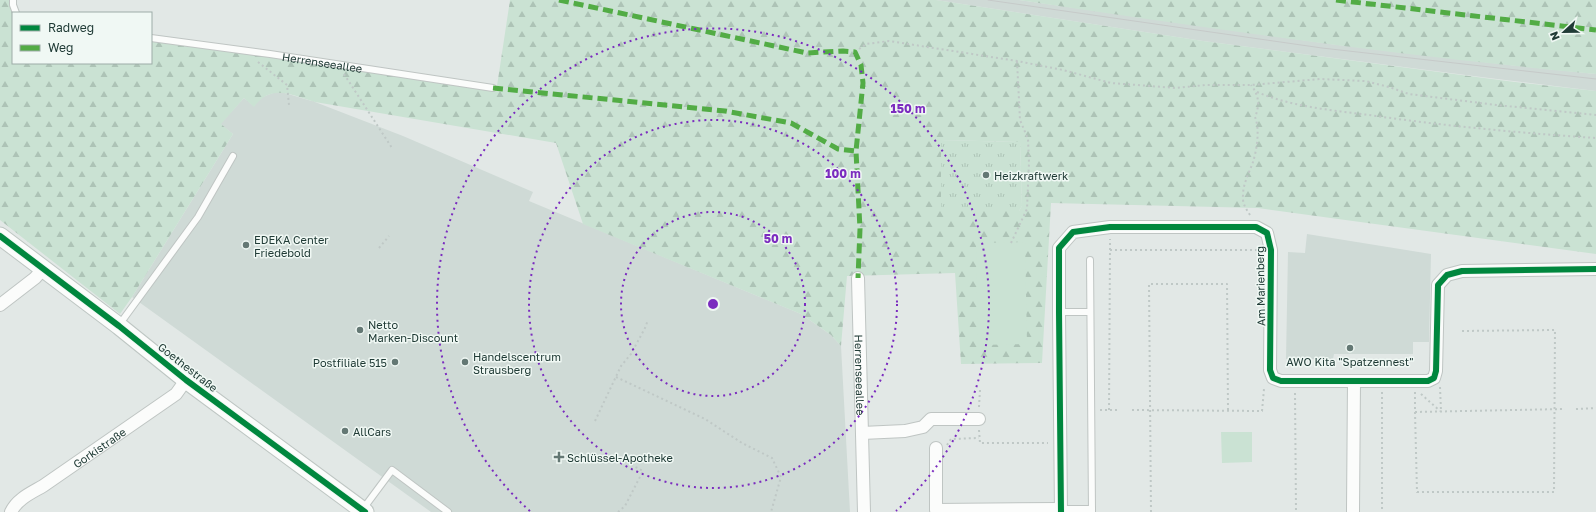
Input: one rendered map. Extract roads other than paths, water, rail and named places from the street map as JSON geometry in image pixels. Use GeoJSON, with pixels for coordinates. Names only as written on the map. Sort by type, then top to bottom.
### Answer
{"type":"FeatureCollection","features":[{"type":"Feature","properties":{"kind":"street","name":"Am Marienberg"},"geometry":{"type":"LineString","coordinates":[[1058,312],[1060,248],[1072,232],[1110,227],[1256,227],[1267,233],[1270,250],[1270,370],[1273,378],[1281,381],[1354,381]]}},
{"type":"Feature","properties":{"kind":"street","name":"Goethestraße"},"geometry":{"type":"LineString","coordinates":[[0,236],[119,326],[186,380],[364,511]]}},
{"type":"Feature","properties":{"kind":"street"},"geometry":{"type":"LineString","coordinates":[[1353,512],[1354,381],[1428,381],[1434,378],[1436,370],[1438,285],[1447,275],[1462,271],[1596,268]]}},
{"type":"Feature","properties":{"kind":"street"},"geometry":{"type":"LineString","coordinates":[[0,305],[35,278],[43,269]]}},
{"type":"Feature","properties":{"kind":"street","name":"Herrenseeallee"},"geometry":{"type":"LineString","coordinates":[[858,278],[864,512]]}},
{"type":"Feature","properties":{"kind":"street"},"geometry":{"type":"LineString","coordinates":[[941,448],[936,511],[1061,511],[1058,312]]}},
{"type":"Feature","properties":{"kind":"street","name":"Gorkistraße"},"geometry":{"type":"LineString","coordinates":[[10,512],[13,507],[23,498],[176,394],[186,380]]}},
{"type":"Feature","properties":{"kind":"street"},"geometry":{"type":"LineString","coordinates":[[862,433],[905,431],[923,427],[931,419],[979,419]]}},
{"type":"Feature","properties":{"kind":"street","name":"Herrenseeallee"},"geometry":{"type":"LineString","coordinates":[[860,512],[863,472]]}},
{"type":"Feature","properties":{"kind":"lane"},"geometry":{"type":"LineString","coordinates":[[13,0],[16,12]]}},
{"type":"Feature","properties":{"kind":"lane","name":"Herrenseeallee"},"geometry":{"type":"LineString","coordinates":[[152,38],[493,88]]}},
{"type":"Feature","properties":{"kind":"lane"},"geometry":{"type":"LineString","coordinates":[[119,326],[198,217],[233,156]]}},
{"type":"Feature","properties":{"kind":"lane"},"geometry":{"type":"LineString","coordinates":[[1061,511],[1092,511],[1090,260]]}},
{"type":"Feature","properties":{"kind":"lane"},"geometry":{"type":"LineString","coordinates":[[1058,312],[1090,312]]}},
{"type":"Feature","properties":{"kind":"lane"},"geometry":{"type":"LineString","coordinates":[[364,511],[392,470],[448,512]]}},
{"type":"Feature","properties":{"kind":"tram line"},"geometry":{"type":"LineString","coordinates":[[988,0],[1322,48],[1596,79]]}},
{"type":"Feature","properties":{"kind":"place","name":"Heizkraftwerk"},"geometry":{"type":"Point","coordinates":[986,175]}},
{"type":"Feature","properties":{"kind":"place","name":"EDEKA Center Friedebold"},"geometry":{"type":"Point","coordinates":[246,245]}},
{"type":"Feature","properties":{"kind":"place","name":"Netto Marken-Discount"},"geometry":{"type":"Point","coordinates":[360,330]}},
{"type":"Feature","properties":{"kind":"place","name":"AWO Kita \"Spatzennest\""},"geometry":{"type":"Point","coordinates":[1350,348]}},
{"type":"Feature","properties":{"kind":"place","name":"Postfiliale 515"},"geometry":{"type":"Point","coordinates":[395,362]}},
{"type":"Feature","properties":{"kind":"place","name":"Handelscentrum Strausberg"},"geometry":{"type":"Point","coordinates":[465,362]}},
{"type":"Feature","properties":{"kind":"place","name":"AllCars"},"geometry":{"type":"Point","coordinates":[345,431]}},
{"type":"Feature","properties":{"kind":"place","name":"Schlüssel-Apotheke"},"geometry":{"type":"Point","coordinates":[559,457]}}]}
